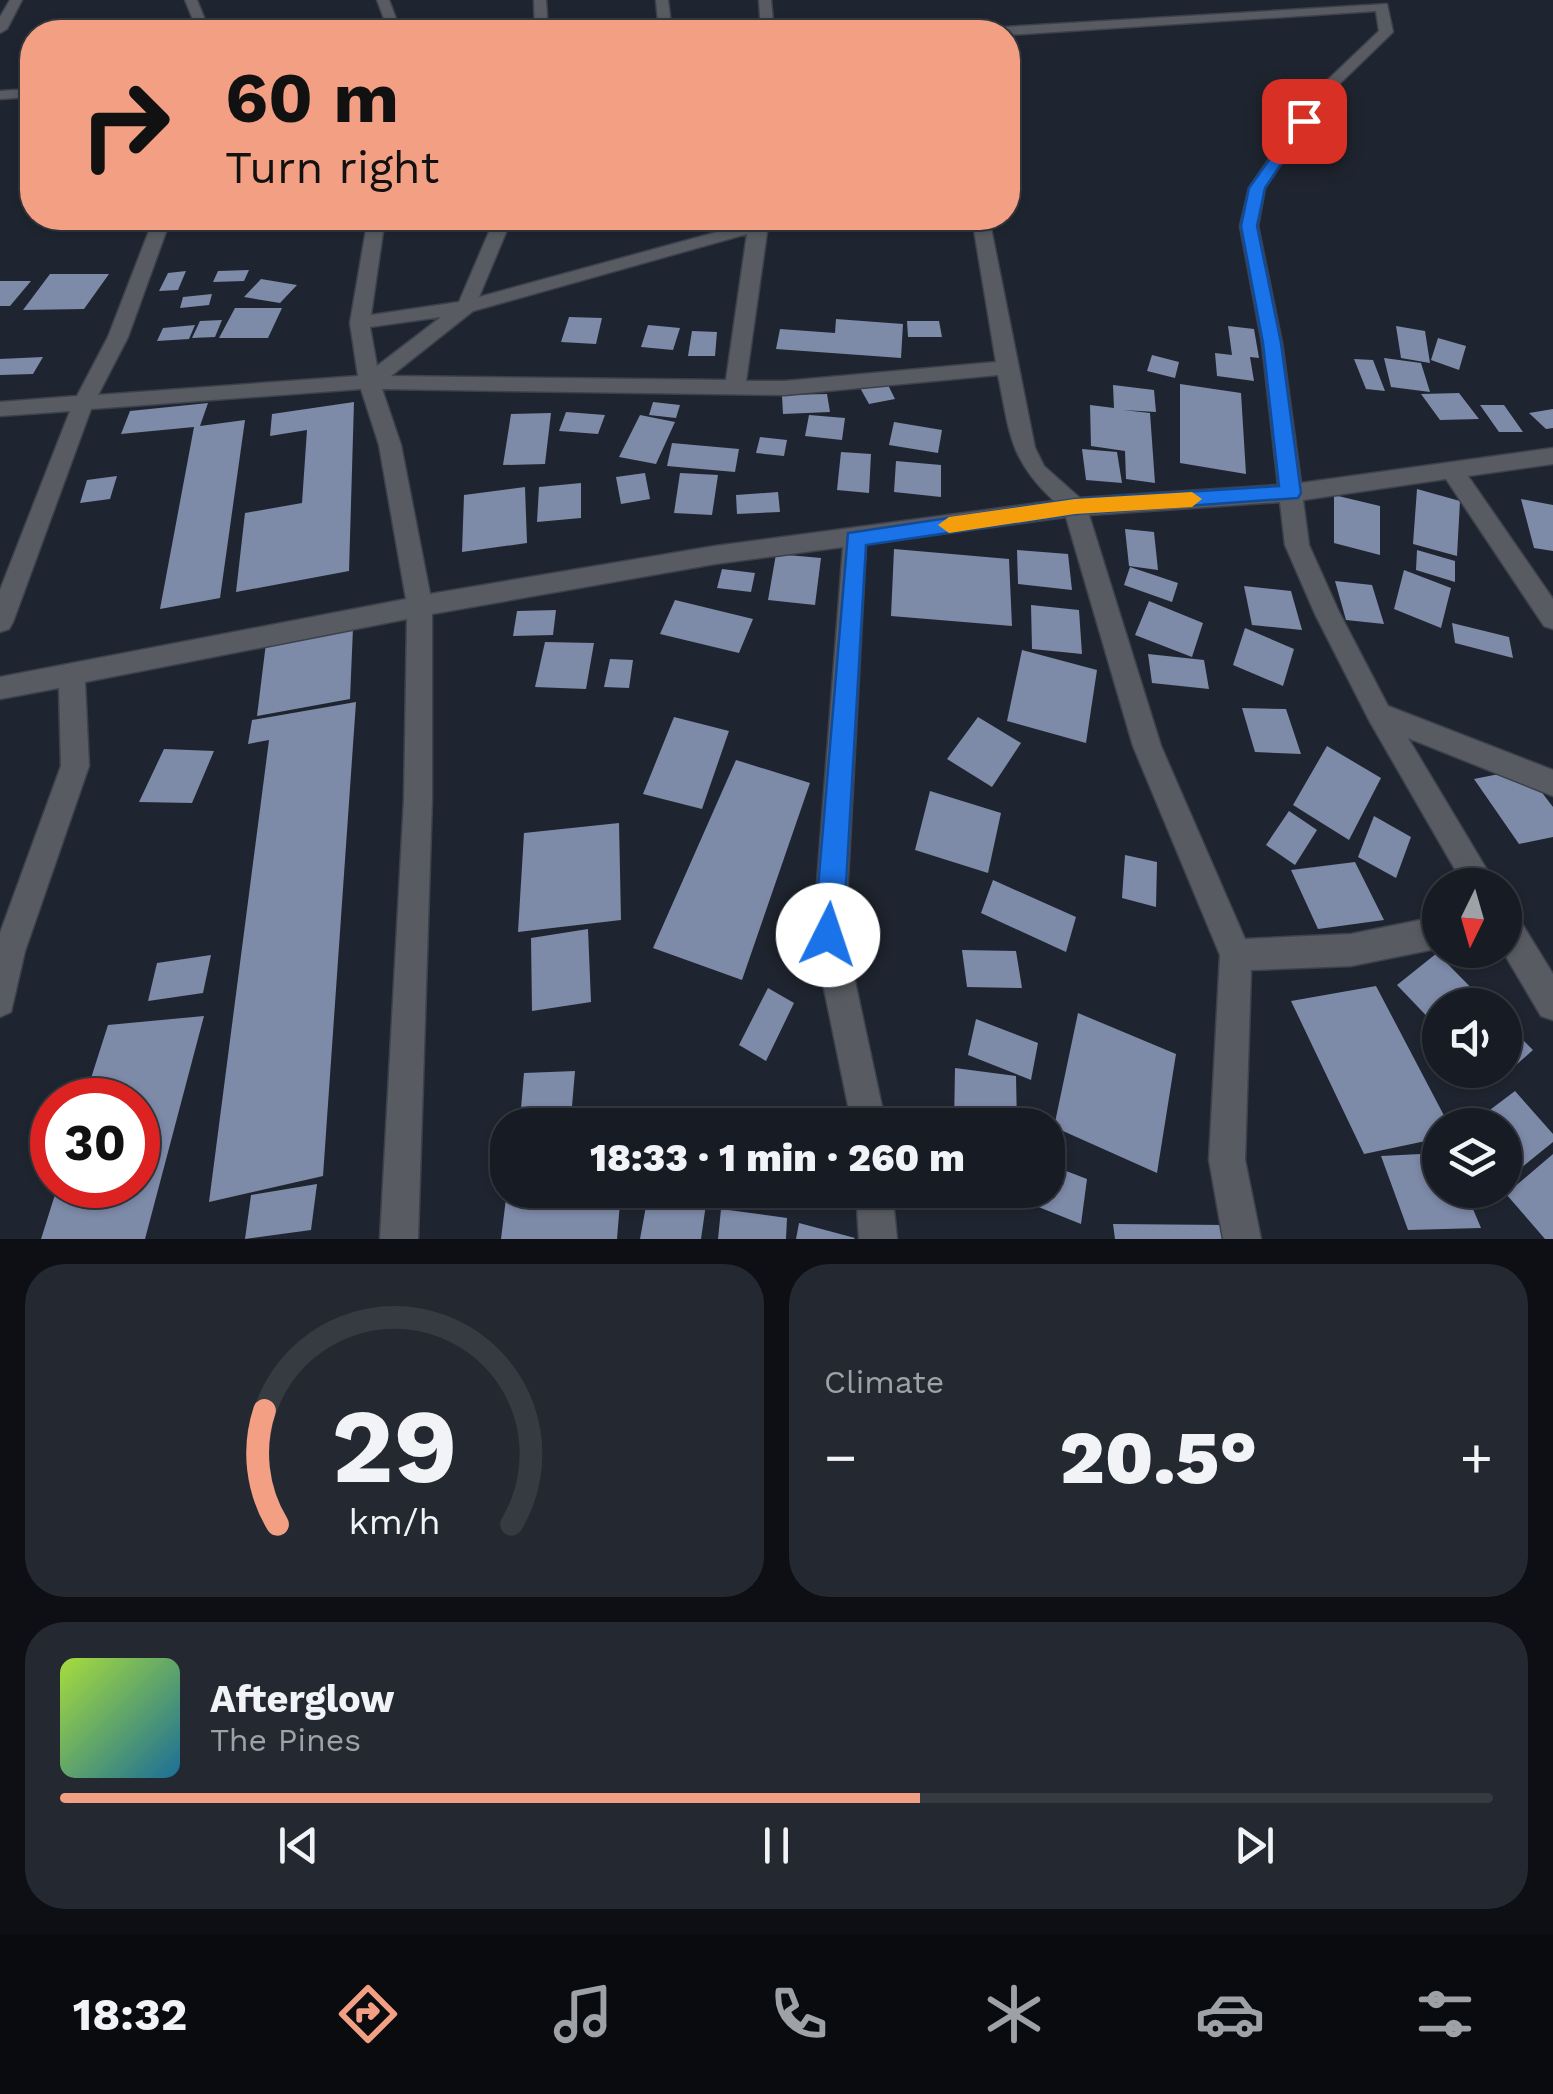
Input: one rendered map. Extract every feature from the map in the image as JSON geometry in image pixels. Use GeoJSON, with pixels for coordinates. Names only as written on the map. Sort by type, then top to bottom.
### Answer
{"type":"FeatureCollection","features":[{"type":"Feature","properties":{"kind":"street"},"geometry":{"type":"LineString","coordinates":[[0,29],[16,0]]}},
{"type":"Feature","properties":{"kind":"street"},"geometry":{"type":"LineString","coordinates":[[1020,30],[1389,4],[1386,32],[1321,94],[1257,188],[1249,226],[1272,343],[1297,545],[1327,614],[1380,714],[1471,868]]}},
{"type":"Feature","properties":{"kind":"street"},"geometry":{"type":"LineString","coordinates":[[0,622],[83,404],[118,337],[158,230]]}},
{"type":"Feature","properties":{"kind":"street"},"geometry":{"type":"LineString","coordinates":[[374,230],[360,323],[369,382],[390,446],[420,606],[418,800],[399,1239]]}},
{"type":"Feature","properties":{"kind":"street"},"geometry":{"type":"LineString","coordinates":[[369,382],[466,307],[498,230]]}},
{"type":"Feature","properties":{"kind":"street"},"geometry":{"type":"LineString","coordinates":[[360,323],[466,307],[731,230]]}},
{"type":"Feature","properties":{"kind":"street"},"geometry":{"type":"LineString","coordinates":[[735,388],[758,230]]}},
{"type":"Feature","properties":{"kind":"street"},"geometry":{"type":"LineString","coordinates":[[983,230],[1024,448],[1036,471],[1075,507],[1147,746],[1236,955],[1227,1160],[1242,1239]]}},
{"type":"Feature","properties":{"kind":"street"},"geometry":{"type":"LineString","coordinates":[[0,409],[369,382],[784,388],[1007,368]]}},
{"type":"Feature","properties":{"kind":"street"},"geometry":{"type":"LineString","coordinates":[[0,688],[420,606],[715,555],[1075,507],[1290,493],[1553,456]]}},
{"type":"Feature","properties":{"kind":"street"},"geometry":{"type":"LineString","coordinates":[[1452,470],[1553,619]]}},
{"type":"Feature","properties":{"kind":"street"},"geometry":{"type":"LineString","coordinates":[[855,539],[828,935],[865,1108]]}},
{"type":"Feature","properties":{"kind":"street"},"geometry":{"type":"LineString","coordinates":[[0,1001],[10,951],[75,766],[72,674]]}},
{"type":"Feature","properties":{"kind":"street"},"geometry":{"type":"LineString","coordinates":[[1380,714],[1553,783]]}},
{"type":"Feature","properties":{"kind":"street"},"geometry":{"type":"LineString","coordinates":[[1236,955],[1351,950],[1422,936]]}},
{"type":"Feature","properties":{"kind":"street"},"geometry":{"type":"LineString","coordinates":[[1522,953],[1553,1004]]}},
{"type":"Feature","properties":{"kind":"street"},"geometry":{"type":"LineString","coordinates":[[875,1208],[878,1239]]}},
{"type":"Feature","properties":{"kind":"building"},"geometry":{"type":"Polygon","coordinates":[[[249,270],[244,281],[213,282],[218,271],[249,270]]]}},
{"type":"Feature","properties":{"kind":"building"},"geometry":{"type":"Polygon","coordinates":[[[186,271],[178,290],[159,291],[168,273],[186,271]]]}},
{"type":"Feature","properties":{"kind":"building"},"geometry":{"type":"Polygon","coordinates":[[[50,274],[109,274],[84,309],[23,310],[50,274]]]}},
{"type":"Feature","properties":{"kind":"building"},"geometry":{"type":"Polygon","coordinates":[[[261,279],[297,285],[280,303],[244,297],[261,279]]]}},
{"type":"Feature","properties":{"kind":"building"},"geometry":{"type":"Polygon","coordinates":[[[0,281],[31,281],[10,306],[0,306],[0,281]]]}},
{"type":"Feature","properties":{"kind":"building"},"geometry":{"type":"Polygon","coordinates":[[[212,294],[209,305],[180,308],[183,297],[212,294]]]}},
{"type":"Feature","properties":{"kind":"building"},"geometry":{"type":"Polygon","coordinates":[[[235,308],[282,308],[268,338],[219,338],[235,308]]]}},
{"type":"Feature","properties":{"kind":"building"},"geometry":{"type":"Polygon","coordinates":[[[569,317],[602,318],[596,344],[561,342],[569,317]]]}},
{"type":"Feature","properties":{"kind":"building"},"geometry":{"type":"Polygon","coordinates":[[[836,319],[903,324],[901,358],[776,349],[780,329],[835,333],[836,319]]]}},
{"type":"Feature","properties":{"kind":"building"},"geometry":{"type":"Polygon","coordinates":[[[222,320],[215,337],[192,338],[200,321],[222,320]]]}},
{"type":"Feature","properties":{"kind":"building"},"geometry":{"type":"Polygon","coordinates":[[[907,321],[939,321],[942,337],[908,337],[907,321]]]}},
{"type":"Feature","properties":{"kind":"building"},"geometry":{"type":"Polygon","coordinates":[[[195,325],[189,339],[157,341],[163,328],[195,325]]]}},
{"type":"Feature","properties":{"kind":"building"},"geometry":{"type":"Polygon","coordinates":[[[648,325],[680,328],[673,350],[641,347],[648,325]]]}},
{"type":"Feature","properties":{"kind":"building"},"geometry":{"type":"Polygon","coordinates":[[[1228,326],[1254,329],[1259,358],[1250,357],[1254,381],[1217,376],[1215,353],[1232,355],[1228,326]]]}},
{"type":"Feature","properties":{"kind":"building"},"geometry":{"type":"Polygon","coordinates":[[[1396,326],[1425,331],[1430,363],[1401,358],[1396,326]]]}},
{"type":"Feature","properties":{"kind":"building"},"geometry":{"type":"Polygon","coordinates":[[[692,331],[717,332],[715,356],[688,356],[692,331]]]}},
{"type":"Feature","properties":{"kind":"building"},"geometry":{"type":"Polygon","coordinates":[[[1438,338],[1466,346],[1459,370],[1431,360],[1438,338]]]}},
{"type":"Feature","properties":{"kind":"building"},"geometry":{"type":"Polygon","coordinates":[[[1152,355],[1179,362],[1175,378],[1147,371],[1152,355]]]}},
{"type":"Feature","properties":{"kind":"building"},"geometry":{"type":"Polygon","coordinates":[[[43,357],[33,374],[0,375],[0,359],[43,357]]]}},
{"type":"Feature","properties":{"kind":"building"},"geometry":{"type":"Polygon","coordinates":[[[1384,358],[1421,363],[1430,392],[1391,387],[1384,358]]]}},
{"type":"Feature","properties":{"kind":"building"},"geometry":{"type":"Polygon","coordinates":[[[1354,359],[1373,360],[1385,391],[1366,389],[1354,359]]]}},
{"type":"Feature","properties":{"kind":"building"},"geometry":{"type":"Polygon","coordinates":[[[886,381],[895,399],[869,404],[859,386],[886,381]]]}},
{"type":"Feature","properties":{"kind":"building"},"geometry":{"type":"Polygon","coordinates":[[[1180,384],[1241,393],[1246,474],[1180,463],[1180,384]]]}},
{"type":"Feature","properties":{"kind":"building"},"geometry":{"type":"Polygon","coordinates":[[[1113,385],[1154,390],[1156,412],[1123,410],[1150,413],[1155,483],[1126,479],[1125,451],[1091,446],[1090,405],[1114,408],[1113,385]]]}},
{"type":"Feature","properties":{"kind":"building"},"geometry":{"type":"Polygon","coordinates":[[[1459,393],[1479,419],[1440,420],[1421,394],[1459,393]]]}},
{"type":"Feature","properties":{"kind":"building"},"geometry":{"type":"Polygon","coordinates":[[[827,394],[830,412],[783,414],[782,395],[827,394]]]}},
{"type":"Feature","properties":{"kind":"building"},"geometry":{"type":"Polygon","coordinates":[[[354,402],[349,571],[236,592],[245,513],[302,503],[307,430],[270,436],[272,414],[354,402]]]}},
{"type":"Feature","properties":{"kind":"building"},"geometry":{"type":"Polygon","coordinates":[[[653,402],[680,405],[676,418],[649,415],[653,402]]]}},
{"type":"Feature","properties":{"kind":"building"},"geometry":{"type":"Polygon","coordinates":[[[208,403],[200,426],[245,420],[220,598],[160,609],[194,427],[121,434],[130,411],[208,403]]]}},
{"type":"Feature","properties":{"kind":"building"},"geometry":{"type":"Polygon","coordinates":[[[1480,405],[1504,405],[1523,432],[1499,432],[1480,405]]]}},
{"type":"Feature","properties":{"kind":"building"},"geometry":{"type":"Polygon","coordinates":[[[1553,409],[1553,428],[1546,429],[1529,413],[1553,409]]]}},
{"type":"Feature","properties":{"kind":"building"},"geometry":{"type":"Polygon","coordinates":[[[566,412],[605,415],[598,434],[559,431],[566,412]]]}},
{"type":"Feature","properties":{"kind":"building"},"geometry":{"type":"Polygon","coordinates":[[[551,413],[545,464],[503,465],[511,414],[551,413]]]}},
{"type":"Feature","properties":{"kind":"building"},"geometry":{"type":"Polygon","coordinates":[[[640,415],[675,422],[656,464],[619,457],[640,415]]]}},
{"type":"Feature","properties":{"kind":"building"},"geometry":{"type":"Polygon","coordinates":[[[809,415],[845,418],[842,440],[805,436],[809,415]]]}},
{"type":"Feature","properties":{"kind":"building"},"geometry":{"type":"Polygon","coordinates":[[[894,422],[942,430],[938,453],[889,445],[894,422]]]}},
{"type":"Feature","properties":{"kind":"building"},"geometry":{"type":"Polygon","coordinates":[[[760,437],[787,440],[784,456],[756,453],[760,437]]]}},
{"type":"Feature","properties":{"kind":"building"},"geometry":{"type":"Polygon","coordinates":[[[672,443],[739,449],[735,472],[667,466],[672,443]]]}},
{"type":"Feature","properties":{"kind":"building"},"geometry":{"type":"Polygon","coordinates":[[[1082,449],[1117,452],[1122,483],[1086,480],[1082,449]]]}},
{"type":"Feature","properties":{"kind":"building"},"geometry":{"type":"Polygon","coordinates":[[[841,452],[871,454],[869,493],[837,490],[841,452]]]}},
{"type":"Feature","properties":{"kind":"building"},"geometry":{"type":"Polygon","coordinates":[[[896,461],[941,465],[941,497],[894,492],[896,461]]]}},
{"type":"Feature","properties":{"kind":"building"},"geometry":{"type":"Polygon","coordinates":[[[645,473],[650,499],[621,504],[616,477],[645,473]]]}},
{"type":"Feature","properties":{"kind":"building"},"geometry":{"type":"Polygon","coordinates":[[[680,473],[718,475],[712,515],[674,513],[680,473]]]}},
{"type":"Feature","properties":{"kind":"building"},"geometry":{"type":"Polygon","coordinates":[[[117,476],[110,499],[80,503],[87,480],[117,476]]]}},
{"type":"Feature","properties":{"kind":"building"},"geometry":{"type":"Polygon","coordinates":[[[581,483],[581,518],[537,522],[539,487],[581,483]]]}},
{"type":"Feature","properties":{"kind":"building"},"geometry":{"type":"Polygon","coordinates":[[[525,487],[527,543],[462,552],[464,495],[525,487]]]}},
{"type":"Feature","properties":{"kind":"building"},"geometry":{"type":"Polygon","coordinates":[[[1417,489],[1460,501],[1457,556],[1413,544],[1417,489]]]}},
{"type":"Feature","properties":{"kind":"building"},"geometry":{"type":"Polygon","coordinates":[[[778,492],[780,512],[737,514],[736,495],[778,492]]]}},
{"type":"Feature","properties":{"kind":"building"},"geometry":{"type":"Polygon","coordinates":[[[1334,495],[1380,506],[1380,555],[1334,543],[1334,495]]]}},
{"type":"Feature","properties":{"kind":"building"},"geometry":{"type":"Polygon","coordinates":[[[1521,499],[1553,505],[1553,551],[1534,548],[1521,499]]]}},
{"type":"Feature","properties":{"kind":"building"},"geometry":{"type":"Polygon","coordinates":[[[1125,529],[1154,532],[1158,570],[1129,566],[1125,529]]]}},
{"type":"Feature","properties":{"kind":"building"},"geometry":{"type":"Polygon","coordinates":[[[894,549],[1009,559],[1012,626],[891,616],[894,549]]]}},
{"type":"Feature","properties":{"kind":"building"},"geometry":{"type":"Polygon","coordinates":[[[1017,550],[1068,554],[1072,590],[1018,584],[1017,550]]]}},
{"type":"Feature","properties":{"kind":"building"},"geometry":{"type":"Polygon","coordinates":[[[1417,550],[1455,561],[1455,582],[1416,570],[1417,550]]]}},
{"type":"Feature","properties":{"kind":"building"},"geometry":{"type":"Polygon","coordinates":[[[776,554],[821,558],[815,605],[768,600],[776,554]]]}},
{"type":"Feature","properties":{"kind":"building"},"geometry":{"type":"Polygon","coordinates":[[[1130,567],[1178,583],[1172,602],[1124,585],[1130,567]]]}},
{"type":"Feature","properties":{"kind":"building"},"geometry":{"type":"Polygon","coordinates":[[[722,569],[755,573],[751,592],[717,588],[722,569]]]}},
{"type":"Feature","properties":{"kind":"building"},"geometry":{"type":"Polygon","coordinates":[[[1404,570],[1451,588],[1441,628],[1394,609],[1404,570]]]}},
{"type":"Feature","properties":{"kind":"building"},"geometry":{"type":"Polygon","coordinates":[[[1335,581],[1372,585],[1384,624],[1346,620],[1335,581]]]}},
{"type":"Feature","properties":{"kind":"building"},"geometry":{"type":"Polygon","coordinates":[[[1244,586],[1291,591],[1302,630],[1252,625],[1244,586]]]}},
{"type":"Feature","properties":{"kind":"building"},"geometry":{"type":"Polygon","coordinates":[[[675,600],[753,619],[739,653],[660,634],[675,600]]]}},
{"type":"Feature","properties":{"kind":"building"},"geometry":{"type":"Polygon","coordinates":[[[1149,601],[1203,623],[1192,657],[1135,635],[1149,601]]]}},
{"type":"Feature","properties":{"kind":"building"},"geometry":{"type":"Polygon","coordinates":[[[1031,605],[1079,610],[1082,654],[1032,649],[1031,605]]]}},
{"type":"Feature","properties":{"kind":"building"},"geometry":{"type":"Polygon","coordinates":[[[556,610],[553,635],[513,636],[517,611],[556,610]]]}},
{"type":"Feature","properties":{"kind":"building"},"geometry":{"type":"Polygon","coordinates":[[[1452,623],[1509,637],[1513,658],[1455,643],[1452,623]]]}},
{"type":"Feature","properties":{"kind":"building"},"geometry":{"type":"Polygon","coordinates":[[[353,628],[350,699],[257,716],[266,643],[353,628]]]}},
{"type":"Feature","properties":{"kind":"building"},"geometry":{"type":"Polygon","coordinates":[[[1245,628],[1294,649],[1283,686],[1233,665],[1245,628]]]}},
{"type":"Feature","properties":{"kind":"building"},"geometry":{"type":"Polygon","coordinates":[[[545,642],[594,643],[586,689],[535,687],[545,642]]]}},
{"type":"Feature","properties":{"kind":"building"},"geometry":{"type":"Polygon","coordinates":[[[1022,650],[1097,670],[1086,743],[1007,721],[1022,650]]]}},
{"type":"Feature","properties":{"kind":"building"},"geometry":{"type":"Polygon","coordinates":[[[1148,654],[1204,660],[1209,689],[1152,683],[1148,654]]]}},
{"type":"Feature","properties":{"kind":"building"},"geometry":{"type":"Polygon","coordinates":[[[610,659],[633,660],[629,688],[604,687],[610,659]]]}},
{"type":"Feature","properties":{"kind":"building"},"geometry":{"type":"Polygon","coordinates":[[[356,702],[323,1176],[209,1202],[269,740],[248,744],[252,720],[356,702]]]}},
{"type":"Feature","properties":{"kind":"building"},"geometry":{"type":"Polygon","coordinates":[[[1242,708],[1286,709],[1301,754],[1255,752],[1242,708]]]}},
{"type":"Feature","properties":{"kind":"building"},"geometry":{"type":"Polygon","coordinates":[[[674,717],[729,731],[702,809],[643,794],[674,717]]]}},
{"type":"Feature","properties":{"kind":"building"},"geometry":{"type":"Polygon","coordinates":[[[978,717],[1021,743],[992,787],[947,759],[978,717]]]}},
{"type":"Feature","properties":{"kind":"building"},"geometry":{"type":"Polygon","coordinates":[[[1327,746],[1381,778],[1349,840],[1293,805],[1327,746]]]}},
{"type":"Feature","properties":{"kind":"building"},"geometry":{"type":"Polygon","coordinates":[[[164,749],[214,751],[192,803],[139,802],[164,749]]]}},
{"type":"Feature","properties":{"kind":"building"},"geometry":{"type":"Polygon","coordinates":[[[736,760],[810,783],[742,980],[653,948],[736,760]]]}},
{"type":"Feature","properties":{"kind":"building"},"geometry":{"type":"Polygon","coordinates":[[[1524,769],[1553,807],[1553,837],[1519,844],[1474,779],[1524,769]]]}},
{"type":"Feature","properties":{"kind":"building"},"geometry":{"type":"Polygon","coordinates":[[[930,791],[1001,813],[988,873],[915,850],[930,791]]]}},
{"type":"Feature","properties":{"kind":"building"},"geometry":{"type":"Polygon","coordinates":[[[1289,811],[1317,830],[1295,865],[1266,845],[1289,811]]]}},
{"type":"Feature","properties":{"kind":"building"},"geometry":{"type":"Polygon","coordinates":[[[1374,816],[1411,837],[1396,878],[1358,857],[1374,816]]]}},
{"type":"Feature","properties":{"kind":"building"},"geometry":{"type":"Polygon","coordinates":[[[619,823],[621,920],[518,932],[524,833],[619,823]]]}},
{"type":"Feature","properties":{"kind":"building"},"geometry":{"type":"Polygon","coordinates":[[[1125,855],[1157,862],[1156,907],[1122,898],[1125,855]]]}},
{"type":"Feature","properties":{"kind":"building"},"geometry":{"type":"Polygon","coordinates":[[[1355,862],[1384,920],[1318,929],[1291,870],[1355,862]]]}},
{"type":"Feature","properties":{"kind":"building"},"geometry":{"type":"Polygon","coordinates":[[[993,880],[1076,917],[1066,952],[981,913],[993,880]]]}},
{"type":"Feature","properties":{"kind":"building"},"geometry":{"type":"Polygon","coordinates":[[[588,929],[591,1002],[532,1011],[531,938],[588,929]]]}},
{"type":"Feature","properties":{"kind":"building"},"geometry":{"type":"Polygon","coordinates":[[[962,950],[1016,951],[1022,988],[967,987],[962,950]]]}},
{"type":"Feature","properties":{"kind":"building"},"geometry":{"type":"Polygon","coordinates":[[[211,955],[203,993],[148,1001],[157,963],[211,955]]]}},
{"type":"Feature","properties":{"kind":"building"},"geometry":{"type":"Polygon","coordinates":[[[1422,965],[1452,968],[1471,988],[1422,988],[1422,1011],[1397,985],[1422,965]]]}},
{"type":"Feature","properties":{"kind":"building"},"geometry":{"type":"Polygon","coordinates":[[[1376,986],[1422,1074],[1422,1088],[1430,1088],[1440,1108],[1422,1108],[1422,1142],[1364,1154],[1291,1001],[1376,986]]]}},
{"type":"Feature","properties":{"kind":"building"},"geometry":{"type":"Polygon","coordinates":[[[768,988],[794,1003],[766,1061],[739,1045],[768,988]]]}},
{"type":"Feature","properties":{"kind":"building"},"geometry":{"type":"Polygon","coordinates":[[[1078,1013],[1176,1054],[1157,1173],[1065,1132],[1065,1108],[1058,1108],[1078,1013]]]}},
{"type":"Feature","properties":{"kind":"building"},"geometry":{"type":"Polygon","coordinates":[[[204,1016],[160,1182],[160,1078],[91,1078],[108,1025],[204,1016]]]}},
{"type":"Feature","properties":{"kind":"building"},"geometry":{"type":"Polygon","coordinates":[[[976,1019],[1038,1043],[1031,1080],[968,1055],[976,1019]]]}},
{"type":"Feature","properties":{"kind":"building"},"geometry":{"type":"Polygon","coordinates":[[[1522,1039],[1533,1050],[1522,1060],[1522,1039]]]}},
{"type":"Feature","properties":{"kind":"building"},"geometry":{"type":"Polygon","coordinates":[[[955,1068],[1016,1076],[1017,1108],[954,1108],[955,1068]]]}},
{"type":"Feature","properties":{"kind":"building"},"geometry":{"type":"Polygon","coordinates":[[[575,1071],[572,1108],[521,1108],[524,1073],[575,1071]]]}},
{"type":"Feature","properties":{"kind":"building"},"geometry":{"type":"Polygon","coordinates":[[[1515,1091],[1553,1134],[1553,1142],[1522,1167],[1522,1108],[1492,1108],[1515,1091]]]}},
{"type":"Feature","properties":{"kind":"building"},"geometry":{"type":"Polygon","coordinates":[[[1422,1154],[1422,1208],[1473,1208],[1481,1228],[1408,1230],[1381,1156],[1422,1154]]]}},
{"type":"Feature","properties":{"kind":"building"},"geometry":{"type":"Polygon","coordinates":[[[1553,1154],[1553,1239],[1545,1239],[1518,1208],[1522,1208],[1522,1180],[1553,1154]]]}},
{"type":"Feature","properties":{"kind":"building"},"geometry":{"type":"Polygon","coordinates":[[[1065,1171],[1087,1179],[1081,1224],[1041,1208],[1065,1208],[1065,1171]]]}},
{"type":"Feature","properties":{"kind":"building"},"geometry":{"type":"Polygon","coordinates":[[[317,1184],[311,1230],[245,1239],[251,1195],[317,1184]]]}},
{"type":"Feature","properties":{"kind":"building"},"geometry":{"type":"Polygon","coordinates":[[[51,1208],[153,1208],[145,1239],[41,1239],[51,1208]]]}},
{"type":"Feature","properties":{"kind":"building"},"geometry":{"type":"Polygon","coordinates":[[[505,1208],[620,1208],[617,1239],[501,1239],[505,1208]]]}},
{"type":"Feature","properties":{"kind":"building"},"geometry":{"type":"Polygon","coordinates":[[[646,1208],[705,1208],[701,1239],[640,1239],[646,1208]]]}},
{"type":"Feature","properties":{"kind":"building"},"geometry":{"type":"Polygon","coordinates":[[[721,1209],[787,1218],[786,1239],[718,1239],[721,1209]]]}},
{"type":"Feature","properties":{"kind":"building"},"geometry":{"type":"Polygon","coordinates":[[[799,1223],[855,1238],[796,1239],[799,1223]]]}},
{"type":"Feature","properties":{"kind":"building"},"geometry":{"type":"Polygon","coordinates":[[[1113,1224],[1226,1225],[1229,1239],[1115,1239],[1113,1224]]]}},
{"type":"Feature","properties":{"kind":"slow traffic"},"geometry":{"type":"LineString","coordinates":[[949,525],[1075,507],[1192,499]]}},
{"type":"Feature","properties":{"kind":"route"},"geometry":{"type":"LineString","coordinates":[[828,935],[855,539],[1075,507],[1290,493],[1272,343],[1249,226],[1257,188],[1304,121]]}}]}
